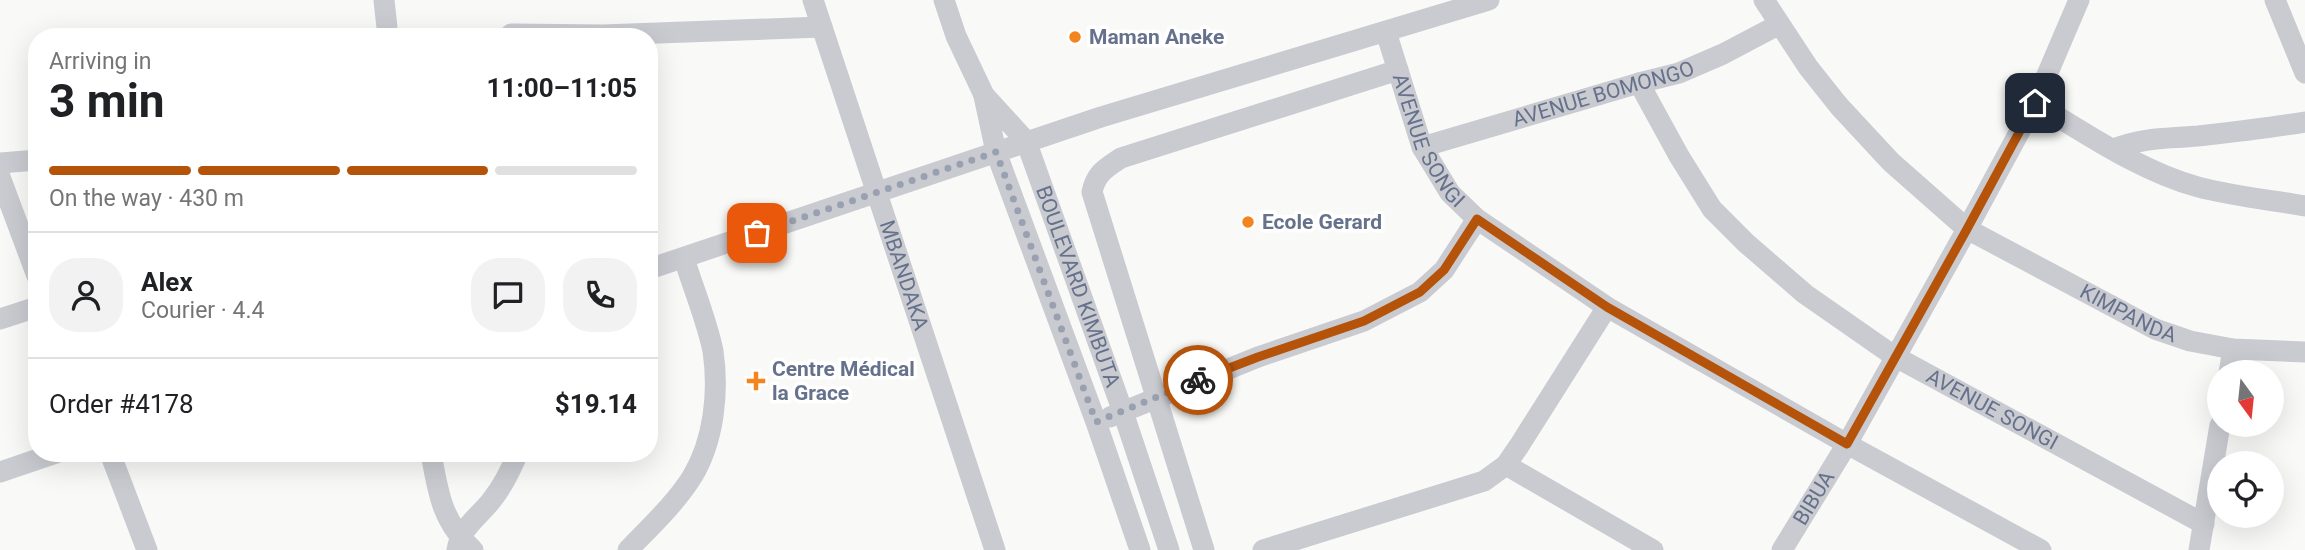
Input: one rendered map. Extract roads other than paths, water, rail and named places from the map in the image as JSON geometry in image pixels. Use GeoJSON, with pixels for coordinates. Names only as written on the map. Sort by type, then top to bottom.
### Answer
{"type":"FeatureCollection","features":[{"type":"Feature","properties":{"kind":"street"},"geometry":{"type":"LineString","coordinates":[[384,0],[387,28]]}},
{"type":"Feature","properties":{"kind":"street","name":"MBANDAKA"},"geometry":{"type":"LineString","coordinates":[[813,0],[995,550]]}},
{"type":"Feature","properties":{"kind":"street"},"geometry":{"type":"LineString","coordinates":[[944,0],[956,36],[984,95],[1026,141]]}},
{"type":"Feature","properties":{"kind":"street"},"geometry":{"type":"LineString","coordinates":[[658,266],[1026,141],[1489,0]]}},
{"type":"Feature","properties":{"kind":"street","name":"KIMPANDA"},"geometry":{"type":"LineString","coordinates":[[1764,0],[1808,67],[1839,106],[1891,162],[1967,229],[2155,329],[2190,341],[2233,349],[2305,352]]}},
{"type":"Feature","properties":{"kind":"street","name":"BIBUA"},"geometry":{"type":"LineString","coordinates":[[1782,550],[1847,444],[1967,229],[2035,103],[2079,0]]}},
{"type":"Feature","properties":{"kind":"street"},"geometry":{"type":"LineString","coordinates":[[2275,0],[2305,73]]}},
{"type":"Feature","properties":{"kind":"street","name":"AVENUE BOMONGO"},"geometry":{"type":"LineString","coordinates":[[1422,147],[1679,73],[1723,54],[1778,24]]}},
{"type":"Feature","properties":{"kind":"street"},"geometry":{"type":"LineString","coordinates":[[658,34],[822,27]]}},
{"type":"Feature","properties":{"kind":"street","name":"AVENUE SONGI"},"geometry":{"type":"LineString","coordinates":[[1387,32],[1422,147],[1450,193],[1477,219],[1607,307],[1847,444],[2041,550]]}},
{"type":"Feature","properties":{"kind":"street"},"geometry":{"type":"LineString","coordinates":[[1204,550],[1092,192],[1095,180],[1105,168],[1121,158],[1398,70]]}},
{"type":"Feature","properties":{"kind":"street","name":"AVENUE SONGI"},"geometry":{"type":"LineString","coordinates":[[1639,83],[1712,209],[1746,243],[1805,294],[1894,356],[2204,524]]}},
{"type":"Feature","properties":{"kind":"street","name":"BOULEVARD KIMBUTA"},"geometry":{"type":"LineString","coordinates":[[984,95],[996,152],[1096,422],[1140,550]]}},
{"type":"Feature","properties":{"kind":"street"},"geometry":{"type":"LineString","coordinates":[[2035,103],[2159,173],[2197,187],[2305,206]]}},
{"type":"Feature","properties":{"kind":"street"},"geometry":{"type":"LineString","coordinates":[[2113,149],[2153,137],[2259,130],[2305,122]]}},
{"type":"Feature","properties":{"kind":"street","name":"BOULEVARD KIMBUTA"},"geometry":{"type":"LineString","coordinates":[[1026,141],[1123,412],[1169,550]]}},
{"type":"Feature","properties":{"kind":"street"},"geometry":{"type":"LineString","coordinates":[[0,163],[28,161]]}},
{"type":"Feature","properties":{"kind":"street"},"geometry":{"type":"LineString","coordinates":[[0,177],[28,252]]}},
{"type":"Feature","properties":{"kind":"street"},"geometry":{"type":"LineString","coordinates":[[1096,422],[1258,357],[1364,321],[1420,292],[1444,270],[1477,219]]}},
{"type":"Feature","properties":{"kind":"street"},"geometry":{"type":"LineString","coordinates":[[628,550],[667,509],[692,477],[705,449],[712,420],[716,385],[712,350],[684,258]]}},
{"type":"Feature","properties":{"kind":"street"},"geometry":{"type":"LineString","coordinates":[[1264,550],[1484,481],[1506,465],[1607,307]]}},
{"type":"Feature","properties":{"kind":"street"},"geometry":{"type":"LineString","coordinates":[[0,319],[28,310]]}},
{"type":"Feature","properties":{"kind":"street"},"geometry":{"type":"LineString","coordinates":[[2231,360],[2233,349]]}},
{"type":"Feature","properties":{"kind":"street"},"geometry":{"type":"LineString","coordinates":[[2199,550],[2218,438]]}},
{"type":"Feature","properties":{"kind":"street"},"geometry":{"type":"LineString","coordinates":[[0,472],[29,462]]}},
{"type":"Feature","properties":{"kind":"street"},"geometry":{"type":"LineString","coordinates":[[113,462],[147,550]]}},
{"type":"Feature","properties":{"kind":"street"},"geometry":{"type":"LineString","coordinates":[[433,462],[444,512],[463,546],[508,477],[514,462]]}},
{"type":"Feature","properties":{"kind":"street"},"geometry":{"type":"LineString","coordinates":[[1506,465],[1653,550]]}},
{"type":"Feature","properties":{"kind":"place","name":"Maman Aneke"},"geometry":{"type":"Point","coordinates":[1075,37]}},
{"type":"Feature","properties":{"kind":"place","name":"Ecole Gerard"},"geometry":{"type":"Point","coordinates":[1248,222]}},
{"type":"Feature","properties":{"kind":"place","name":"Centre Médical la Grace"},"geometry":{"type":"Point","coordinates":[756,381]}}]}
